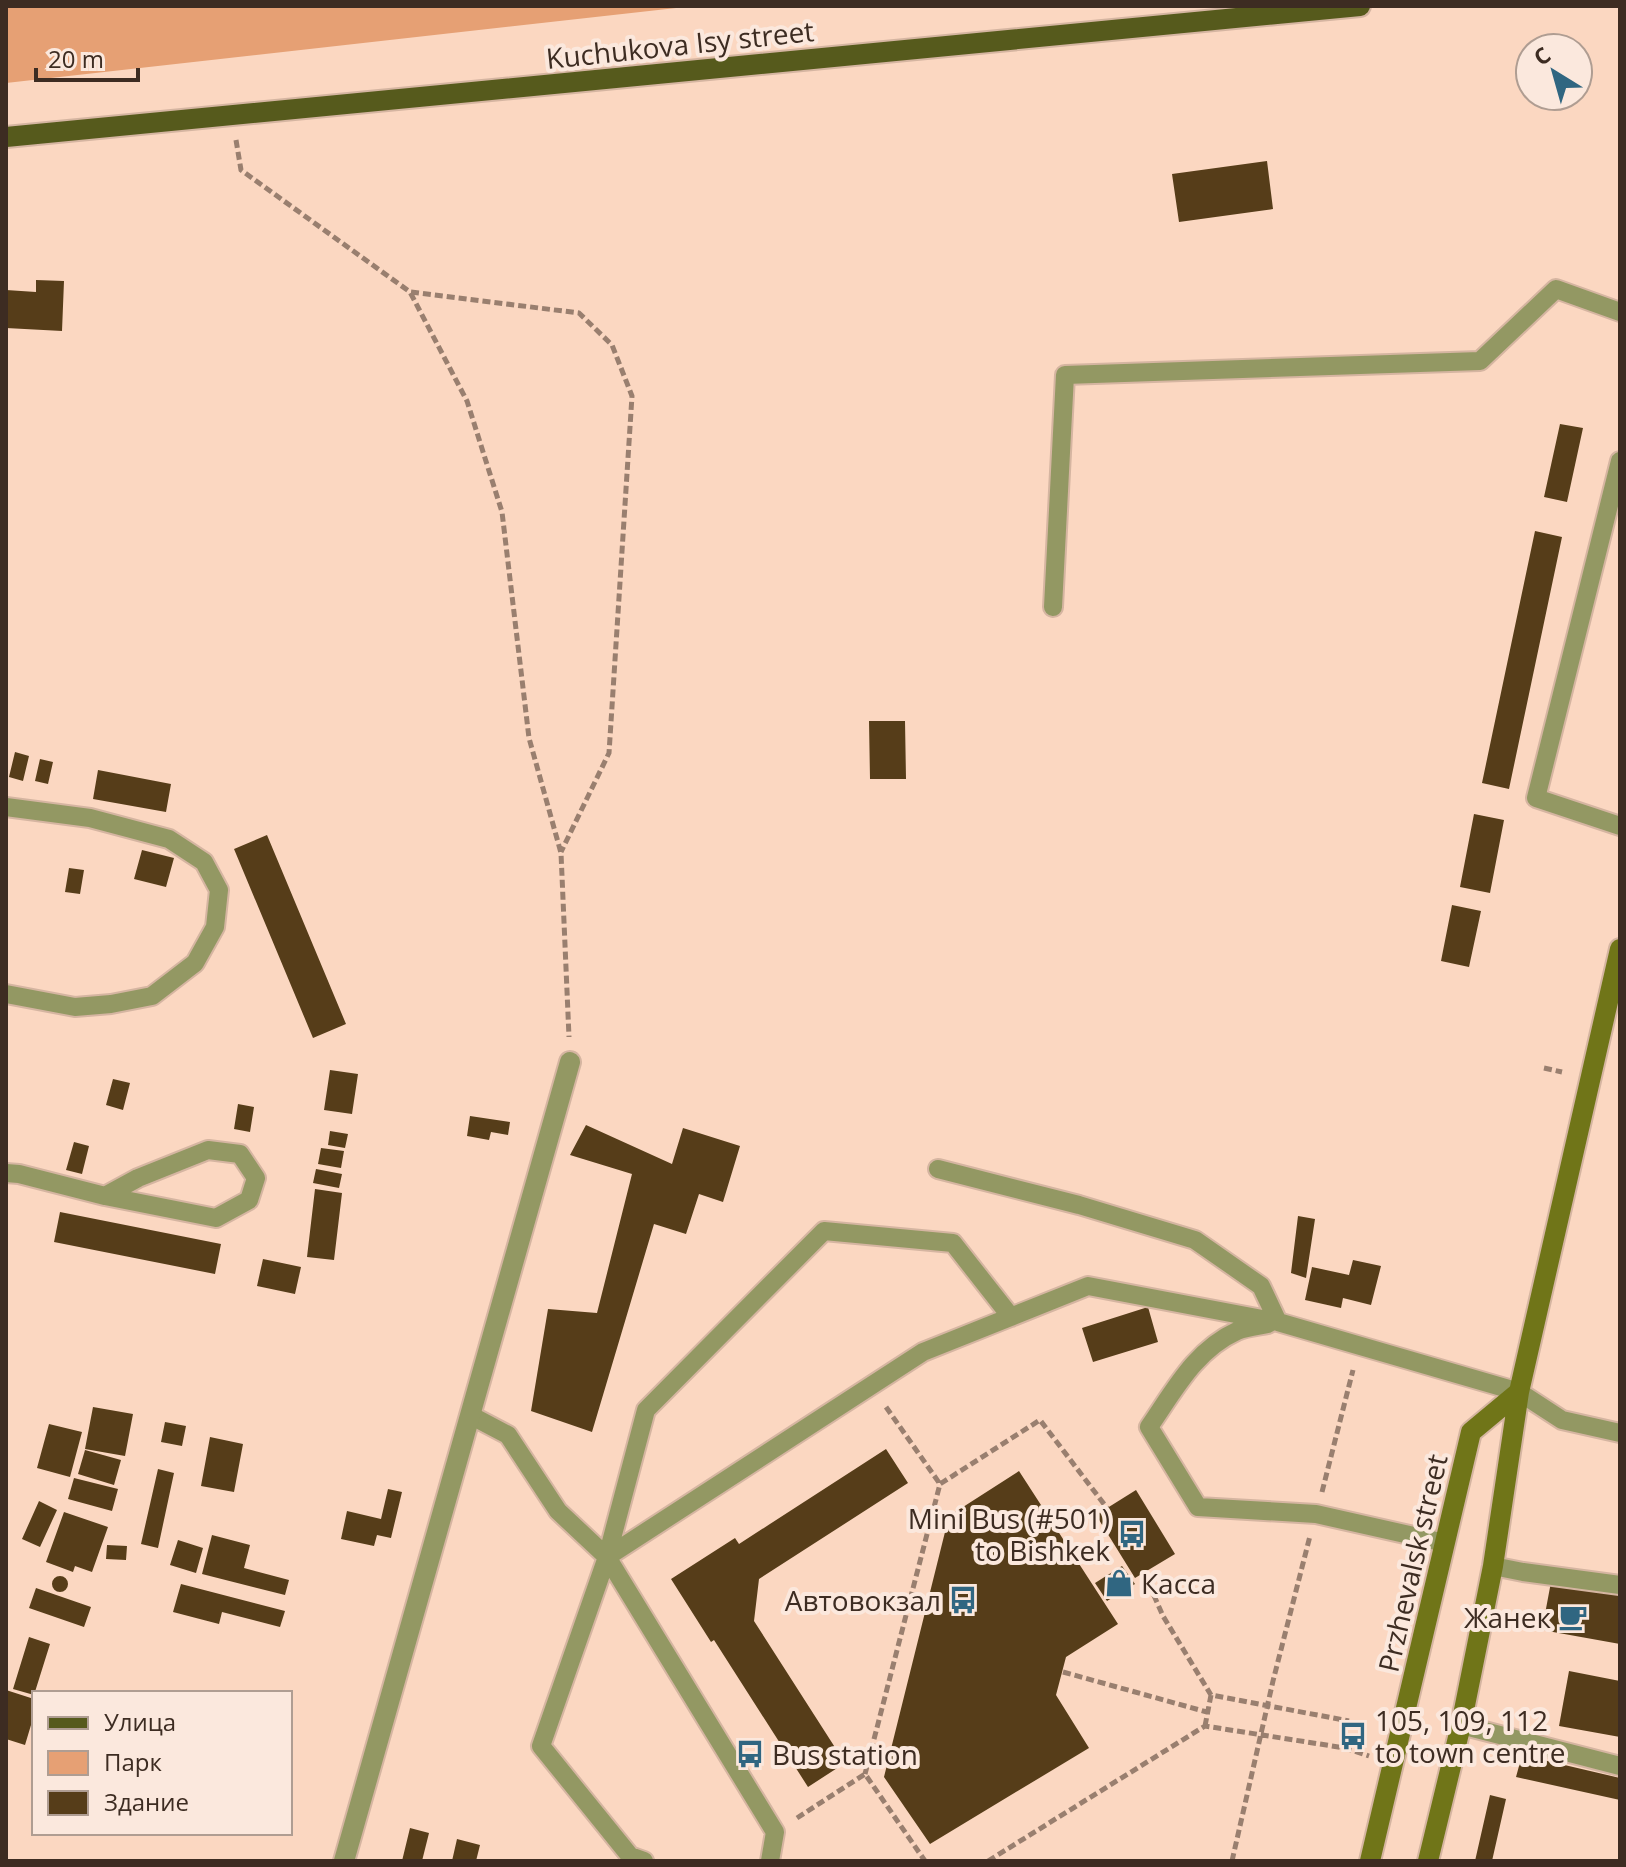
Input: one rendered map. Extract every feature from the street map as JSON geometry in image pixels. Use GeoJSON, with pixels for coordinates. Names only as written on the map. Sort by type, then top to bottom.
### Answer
{"type":"FeatureCollection","features":[{"type":"Feature","properties":{"kind":"main road","name":"Kuchukova Isy street"},"geometry":{"type":"LineString","coordinates":[[6,137],[1360,6]]}},
{"type":"Feature","properties":{"kind":"main road"},"geometry":{"type":"LineString","coordinates":[[1428,1861],[1461,1725],[1493,1566],[1519,1392],[1620,949]]}},
{"type":"Feature","properties":{"kind":"main road","name":"Przhevalsk street"},"geometry":{"type":"LineString","coordinates":[[1370,1861],[1471,1432],[1519,1392]]}},
{"type":"Feature","properties":{"kind":"street"},"geometry":{"type":"LineString","coordinates":[[344,1861],[570,1062]]}},
{"type":"Feature","properties":{"kind":"lane"},"geometry":{"type":"LineString","coordinates":[[1053,607],[1065,375],[1480,361],[1556,289],[1620,312]]}},
{"type":"Feature","properties":{"kind":"lane"},"geometry":{"type":"LineString","coordinates":[[1620,461],[1536,798],[1620,826]]}},
{"type":"Feature","properties":{"kind":"lane"},"geometry":{"type":"LineString","coordinates":[[6,807],[90,818],[169,839],[204,862],[219,890],[215,927],[195,963],[152,996],[75,1007],[6,994]]}},
{"type":"Feature","properties":{"kind":"lane"},"geometry":{"type":"LineString","coordinates":[[6,1173],[19,1174],[105,1196],[216,1218],[249,1200],[256,1178],[240,1154],[208,1150],[138,1178],[105,1196]]}},
{"type":"Feature","properties":{"kind":"lane"},"geometry":{"type":"LineString","coordinates":[[938,1169],[1079,1205],[1195,1240],[1261,1286],[1278,1322]]}},
{"type":"Feature","properties":{"kind":"lane"},"geometry":{"type":"LineString","coordinates":[[644,1861],[630,1856],[541,1746],[607,1557],[646,1410],[824,1231],[953,1243],[1011,1317]]}},
{"type":"Feature","properties":{"kind":"lane"},"geometry":{"type":"LineString","coordinates":[[607,1557],[923,1352],[1088,1286],[1278,1322],[1519,1392],[1562,1420],[1620,1433]]}},
{"type":"Feature","properties":{"kind":"lane"},"geometry":{"type":"LineString","coordinates":[[1278,1322],[1239,1330],[1210,1346],[1194,1362],[1149,1427],[1198,1507],[1316,1514],[1445,1543]]}},
{"type":"Feature","properties":{"kind":"lane"},"geometry":{"type":"LineString","coordinates":[[470,1415],[508,1435],[558,1511],[607,1557],[775,1832],[770,1861]]}},
{"type":"Feature","properties":{"kind":"lane"},"geometry":{"type":"LineString","coordinates":[[1493,1566],[1620,1585]]}},
{"type":"Feature","properties":{"kind":"lane"},"geometry":{"type":"LineString","coordinates":[[1461,1725],[1620,1766]]}},
{"type":"Feature","properties":{"kind":"path"},"geometry":{"type":"LineString","coordinates":[[233,116],[241,170],[410,292],[467,401],[502,512],[529,738],[561,853],[570,1062]]}},
{"type":"Feature","properties":{"kind":"path"},"geometry":{"type":"LineString","coordinates":[[410,292],[579,313],[612,345],[632,396],[609,753],[561,853]]}},
{"type":"Feature","properties":{"kind":"path"},"geometry":{"type":"LineString","coordinates":[[1544,1068],[1562,1072]]}},
{"type":"Feature","properties":{"kind":"path"},"geometry":{"type":"LineString","coordinates":[[1316,1514],[1360,1346]]}},
{"type":"Feature","properties":{"kind":"path"},"geometry":{"type":"LineString","coordinates":[[872,1387],[940,1484]]}},
{"type":"Feature","properties":{"kind":"path"},"geometry":{"type":"LineString","coordinates":[[775,1832],[865,1774],[940,1484],[1040,1420],[1107,1508]]}},
{"type":"Feature","properties":{"kind":"path"},"geometry":{"type":"LineString","coordinates":[[1232,1861],[1307,1548]]}},
{"type":"Feature","properties":{"kind":"path"},"geometry":{"type":"LineString","coordinates":[[1144,1573],[1163,1616],[1211,1695],[1205,1726]]}},
{"type":"Feature","properties":{"kind":"path"},"geometry":{"type":"LineString","coordinates":[[1063,1672],[1207,1712]]}},
{"type":"Feature","properties":{"kind":"path"},"geometry":{"type":"LineString","coordinates":[[1211,1695],[1349,1721]]}},
{"type":"Feature","properties":{"kind":"path"},"geometry":{"type":"LineString","coordinates":[[988,1861],[1205,1726],[1345,1748]]}},
{"type":"Feature","properties":{"kind":"path"},"geometry":{"type":"LineString","coordinates":[[865,1774],[925,1861]]}},
{"type":"Feature","properties":{"kind":"green space"},"geometry":{"type":"Polygon","coordinates":[[[6,6],[694,6],[6,83],[6,6]]]}},
{"type":"Feature","properties":{"kind":"building"},"geometry":{"type":"Polygon","coordinates":[[[1267,161],[1273,209],[1179,222],[1172,174],[1267,161]]]}},
{"type":"Feature","properties":{"kind":"building"},"geometry":{"type":"Polygon","coordinates":[[[36,280],[64,281],[62,331],[6,328],[6,290],[36,292],[36,280]]]}},
{"type":"Feature","properties":{"kind":"building"},"geometry":{"type":"Polygon","coordinates":[[[1560,424],[1583,428],[1567,502],[1544,497],[1560,424]]]}},
{"type":"Feature","properties":{"kind":"building"},"geometry":{"type":"Polygon","coordinates":[[[1535,531],[1562,537],[1509,789],[1482,783],[1535,531]]]}},
{"type":"Feature","properties":{"kind":"building"},"geometry":{"type":"Polygon","coordinates":[[[869,721],[905,721],[906,779],[870,779],[869,721]]]}},
{"type":"Feature","properties":{"kind":"building"},"geometry":{"type":"Polygon","coordinates":[[[15,752],[29,756],[23,781],[9,777],[15,752]]]}},
{"type":"Feature","properties":{"kind":"building"},"geometry":{"type":"Polygon","coordinates":[[[40,759],[53,762],[48,784],[35,781],[40,759]]]}},
{"type":"Feature","properties":{"kind":"building"},"geometry":{"type":"Polygon","coordinates":[[[98,770],[171,784],[166,812],[93,799],[98,770]]]}},
{"type":"Feature","properties":{"kind":"building"},"geometry":{"type":"Polygon","coordinates":[[[1474,814],[1504,820],[1490,893],[1460,887],[1474,814]]]}},
{"type":"Feature","properties":{"kind":"building"},"geometry":{"type":"Polygon","coordinates":[[[267,835],[346,1024],[313,1038],[234,849],[267,835]]]}},
{"type":"Feature","properties":{"kind":"building"},"geometry":{"type":"Polygon","coordinates":[[[142,850],[174,858],[166,887],[134,879],[142,850]]]}},
{"type":"Feature","properties":{"kind":"building"},"geometry":{"type":"Polygon","coordinates":[[[69,868],[84,870],[80,894],[65,892],[69,868]]]}},
{"type":"Feature","properties":{"kind":"building"},"geometry":{"type":"Polygon","coordinates":[[[1452,905],[1481,911],[1469,967],[1441,961],[1452,905]]]}},
{"type":"Feature","properties":{"kind":"building"},"geometry":{"type":"Polygon","coordinates":[[[330,1070],[358,1074],[352,1114],[324,1110],[330,1070]]]}},
{"type":"Feature","properties":{"kind":"building"},"geometry":{"type":"Polygon","coordinates":[[[113,1079],[130,1083],[123,1110],[106,1105],[113,1079]]]}},
{"type":"Feature","properties":{"kind":"building"},"geometry":{"type":"Polygon","coordinates":[[[238,1104],[254,1107],[250,1132],[234,1129],[238,1104]]]}},
{"type":"Feature","properties":{"kind":"building"},"geometry":{"type":"Polygon","coordinates":[[[470,1116],[510,1122],[508,1135],[491,1132],[489,1140],[467,1136],[470,1116]]]}},
{"type":"Feature","properties":{"kind":"building"},"geometry":{"type":"Polygon","coordinates":[[[586,1125],[672,1164],[683,1128],[740,1146],[723,1202],[699,1194],[686,1234],[654,1224],[592,1432],[531,1411],[548,1309],[597,1313],[632,1174],[570,1155],[586,1125]]]}},
{"type":"Feature","properties":{"kind":"building"},"geometry":{"type":"Polygon","coordinates":[[[330,1131],[348,1134],[345,1148],[328,1145],[330,1131]]]}},
{"type":"Feature","properties":{"kind":"building"},"geometry":{"type":"Polygon","coordinates":[[[74,1142],[89,1146],[82,1174],[66,1170],[74,1142]]]}},
{"type":"Feature","properties":{"kind":"building"},"geometry":{"type":"Polygon","coordinates":[[[321,1148],[344,1151],[341,1168],[318,1164],[321,1148]]]}},
{"type":"Feature","properties":{"kind":"building"},"geometry":{"type":"Polygon","coordinates":[[[316,1169],[342,1174],[339,1188],[313,1183],[316,1169]]]}},
{"type":"Feature","properties":{"kind":"building"},"geometry":{"type":"Polygon","coordinates":[[[315,1189],[342,1193],[334,1260],[307,1257],[315,1189]]]}},
{"type":"Feature","properties":{"kind":"building"},"geometry":{"type":"Polygon","coordinates":[[[60,1212],[221,1244],[215,1274],[54,1242],[60,1212]]]}},
{"type":"Feature","properties":{"kind":"building"},"geometry":{"type":"Polygon","coordinates":[[[1298,1216],[1315,1219],[1306,1278],[1291,1273],[1298,1216]]]}},
{"type":"Feature","properties":{"kind":"building"},"geometry":{"type":"Polygon","coordinates":[[[263,1259],[301,1267],[295,1294],[257,1286],[263,1259]]]}},
{"type":"Feature","properties":{"kind":"building"},"geometry":{"type":"Polygon","coordinates":[[[1353,1260],[1381,1266],[1371,1305],[1343,1298],[1341,1308],[1305,1300],[1312,1267],[1349,1275],[1353,1260]]]}},
{"type":"Feature","properties":{"kind":"building"},"geometry":{"type":"Polygon","coordinates":[[[1148,1307],[1158,1342],[1093,1362],[1082,1328],[1148,1307]]]}},
{"type":"Feature","properties":{"kind":"building"},"geometry":{"type":"Polygon","coordinates":[[[93,1407],[133,1414],[125,1456],[85,1449],[93,1407]]]}},
{"type":"Feature","properties":{"kind":"building"},"geometry":{"type":"Polygon","coordinates":[[[165,1422],[186,1426],[182,1446],[161,1442],[165,1422]]]}},
{"type":"Feature","properties":{"kind":"building"},"geometry":{"type":"Polygon","coordinates":[[[49,1424],[82,1432],[70,1477],[37,1468],[49,1424]]]}},
{"type":"Feature","properties":{"kind":"building"},"geometry":{"type":"Polygon","coordinates":[[[210,1437],[243,1444],[234,1492],[201,1486],[210,1437]]]}},
{"type":"Feature","properties":{"kind":"building"},"geometry":{"type":"Polygon","coordinates":[[[886,1449],[908,1483],[759,1579],[754,1621],[845,1763],[808,1787],[671,1579],[735,1538],[739,1544],[886,1449]]]}},
{"type":"Feature","properties":{"kind":"building"},"geometry":{"type":"Polygon","coordinates":[[[85,1450],[121,1460],[114,1485],[78,1474],[85,1450]]]}},
{"type":"Feature","properties":{"kind":"building"},"geometry":{"type":"Polygon","coordinates":[[[158,1469],[174,1473],[158,1548],[141,1544],[158,1469]]]}},
{"type":"Feature","properties":{"kind":"building"},"geometry":{"type":"Polygon","coordinates":[[[1019,1471],[1118,1624],[1066,1657],[1056,1695],[1089,1748],[930,1844],[884,1777],[949,1516],[1019,1471]]]}},
{"type":"Feature","properties":{"kind":"building"},"geometry":{"type":"Polygon","coordinates":[[[74,1478],[118,1489],[112,1511],[68,1499],[74,1478]]]}},
{"type":"Feature","properties":{"kind":"building"},"geometry":{"type":"Polygon","coordinates":[[[388,1489],[402,1492],[391,1538],[377,1535],[374,1546],[341,1539],[347,1511],[381,1519],[388,1489]]]}},
{"type":"Feature","properties":{"kind":"building"},"geometry":{"type":"Polygon","coordinates":[[[1136,1490],[1175,1554],[1135,1578],[1096,1515],[1136,1490]]]}},
{"type":"Feature","properties":{"kind":"building"},"geometry":{"type":"Polygon","coordinates":[[[39,1501],[57,1510],[40,1547],[22,1539],[39,1501]]]}},
{"type":"Feature","properties":{"kind":"building"},"geometry":{"type":"Polygon","coordinates":[[[64,1512],[108,1527],[92,1572],[75,1566],[73,1572],[46,1562],[64,1512]]]}},
{"type":"Feature","properties":{"kind":"building"},"geometry":{"type":"Polygon","coordinates":[[[212,1535],[250,1545],[244,1568],[289,1580],[285,1595],[202,1574],[212,1535]]]}},
{"type":"Feature","properties":{"kind":"building"},"geometry":{"type":"Polygon","coordinates":[[[178,1540],[203,1548],[196,1573],[170,1565],[178,1540]]]}},
{"type":"Feature","properties":{"kind":"building"},"geometry":{"type":"Polygon","coordinates":[[[107,1545],[127,1546],[126,1560],[106,1559],[107,1545]]]}},
{"type":"Feature","properties":{"kind":"building"},"geometry":{"type":"Polygon","coordinates":[[[1122,1566],[1135,1584],[1107,1601],[1095,1583],[1122,1566]]]}},
{"type":"Feature","properties":{"kind":"building"},"geometry":{"type":"Polygon","coordinates":[[[57,1576],[63,1576],[68,1584],[66,1590],[57,1592],[52,1587],[52,1581],[57,1576]]]}},
{"type":"Feature","properties":{"kind":"building"},"geometry":{"type":"Polygon","coordinates":[[[1551,1582],[1620,1595],[1620,1644],[1542,1630],[1551,1582]]]}},
{"type":"Feature","properties":{"kind":"building"},"geometry":{"type":"Polygon","coordinates":[[[181,1584],[285,1611],[280,1627],[222,1612],[219,1624],[173,1612],[181,1584]]]}},
{"type":"Feature","properties":{"kind":"building"},"geometry":{"type":"Polygon","coordinates":[[[36,1588],[91,1607],[84,1627],[29,1608],[36,1588]]]}},
{"type":"Feature","properties":{"kind":"building"},"geometry":{"type":"Polygon","coordinates":[[[29,1637],[50,1644],[35,1691],[32,1694],[13,1689],[29,1637]]]}},
{"type":"Feature","properties":{"kind":"building"},"geometry":{"type":"Polygon","coordinates":[[[1569,1671],[1620,1681],[1620,1737],[1559,1726],[1569,1671]]]}},
{"type":"Feature","properties":{"kind":"building"},"geometry":{"type":"Polygon","coordinates":[[[6,1690],[32,1698],[32,1722],[25,1745],[6,1739],[6,1690]]]}},
{"type":"Feature","properties":{"kind":"building"},"geometry":{"type":"Polygon","coordinates":[[[1522,1755],[1620,1778],[1620,1800],[1516,1777],[1522,1755]]]}},
{"type":"Feature","properties":{"kind":"building"},"geometry":{"type":"Polygon","coordinates":[[[1490,1795],[1506,1799],[1492,1861],[1475,1861],[1490,1795]]]}},
{"type":"Feature","properties":{"kind":"building"},"geometry":{"type":"Polygon","coordinates":[[[410,1828],[429,1833],[422,1861],[402,1861],[410,1828]]]}},
{"type":"Feature","properties":{"kind":"building"},"geometry":{"type":"Polygon","coordinates":[[[457,1839],[480,1845],[476,1861],[452,1861],[457,1839]]]}},
{"type":"Feature","properties":{"kind":"place","name":"Mini Bus (#501) to Bishkek"},"geometry":{"type":"Point","coordinates":[1132,1534]}},
{"type":"Feature","properties":{"kind":"place","name":"Касса"},"geometry":{"type":"Point","coordinates":[1119,1583]}},
{"type":"Feature","properties":{"kind":"place","name":"Автовокзал"},"geometry":{"type":"Point","coordinates":[963,1600]}},
{"type":"Feature","properties":{"kind":"place","name":"Жанек"},"geometry":{"type":"Point","coordinates":[1573,1617]}},
{"type":"Feature","properties":{"kind":"place","name":"105, 109, 112 to town centre"},"geometry":{"type":"Point","coordinates":[1353,1736]}},
{"type":"Feature","properties":{"kind":"place","name":"Bus station"},"geometry":{"type":"Point","coordinates":[750,1754]}}]}
